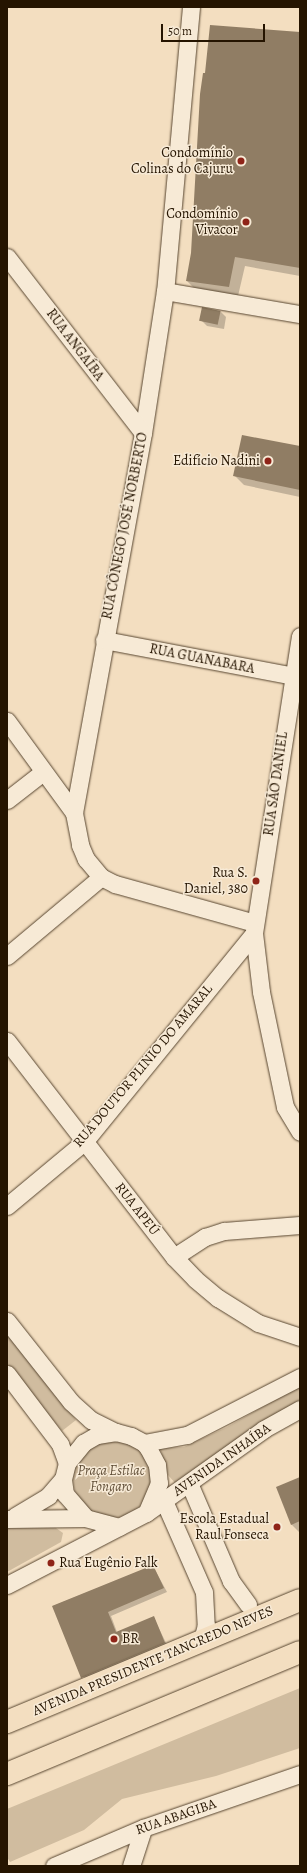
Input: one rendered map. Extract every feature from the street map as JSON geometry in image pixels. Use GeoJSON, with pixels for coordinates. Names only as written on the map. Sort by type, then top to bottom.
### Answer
{"type":"FeatureCollection","features":[{"type":"Feature","properties":{"kind":"highway","name":"AVENIDA PRESIDENTE TANCREDO NEVES"},"geometry":{"type":"LineString","coordinates":[[7,1722],[300,1600]]}},
{"type":"Feature","properties":{"kind":"highway"},"geometry":{"type":"LineString","coordinates":[[7,1774],[300,1652]]}},
{"type":"Feature","properties":{"kind":"street","name":"RUA CÔNEGO JOSÉ NORBERTO"},"geometry":{"type":"LineString","coordinates":[[191,7],[165,291],[143,433],[104,640],[74,813],[80,845],[86,859],[101,877],[115,884],[254,928]]}},
{"type":"Feature","properties":{"kind":"street","name":"RUA ANGAÍBA"},"geometry":{"type":"LineString","coordinates":[[7,257],[143,433]]}},
{"type":"Feature","properties":{"kind":"street"},"geometry":{"type":"LineString","coordinates":[[165,291],[300,314]]}},
{"type":"Feature","properties":{"kind":"street","name":"RUA SÃO DANIEL"},"geometry":{"type":"LineString","coordinates":[[254,928],[296,677],[300,636]]}},
{"type":"Feature","properties":{"kind":"street","name":"RUA GUANABARA"},"geometry":{"type":"LineString","coordinates":[[104,640],[296,677]]}},
{"type":"Feature","properties":{"kind":"street"},"geometry":{"type":"LineString","coordinates":[[7,722],[74,813]]}},
{"type":"Feature","properties":{"kind":"street"},"geometry":{"type":"LineString","coordinates":[[7,800],[43,772]]}},
{"type":"Feature","properties":{"kind":"street"},"geometry":{"type":"LineString","coordinates":[[7,956],[101,877]]}},
{"type":"Feature","properties":{"kind":"street"},"geometry":{"type":"LineString","coordinates":[[254,928],[261,992],[284,1107],[300,1132]]}},
{"type":"Feature","properties":{"kind":"street","name":"RUA DOUTOR PLINIO DO AMARAL"},"geometry":{"type":"LineString","coordinates":[[7,1206],[85,1141],[254,928]]}},
{"type":"Feature","properties":{"kind":"street","name":"RUA APEÚ"},"geometry":{"type":"LineString","coordinates":[[7,1041],[174,1257],[195,1279],[236,1310],[258,1323],[300,1337]]}},
{"type":"Feature","properties":{"kind":"street"},"geometry":{"type":"LineString","coordinates":[[174,1257],[205,1237],[224,1231],[300,1225]]}},
{"type":"Feature","properties":{"kind":"street"},"geometry":{"type":"LineString","coordinates":[[7,1321],[71,1402],[91,1420],[144,1443],[187,1435],[300,1377]]}},
{"type":"Feature","properties":{"kind":"street"},"geometry":{"type":"LineString","coordinates":[[7,1374],[60,1444],[65,1471],[65,1494],[86,1518]]}},
{"type":"Feature","properties":{"kind":"street","name":"AVENIDA INHAÍBA"},"geometry":{"type":"LineString","coordinates":[[146,1513],[264,1429],[300,1408]]}},
{"type":"Feature","properties":{"kind":"street"},"geometry":{"type":"LineString","coordinates":[[8,1518],[48,1496],[83,1443],[97,1435],[116,1432]]}},
{"type":"Feature","properties":{"kind":"street"},"geometry":{"type":"LineString","coordinates":[[7,1586],[146,1513],[159,1483],[158,1465],[144,1443]]}},
{"type":"Feature","properties":{"kind":"street"},"geometry":{"type":"LineString","coordinates":[[189,1483],[231,1581],[248,1604]]}},
{"type":"Feature","properties":{"kind":"street"},"geometry":{"type":"LineString","coordinates":[[164,1501],[204,1592],[206,1625],[202,1640]]}},
{"type":"Feature","properties":{"kind":"street"},"geometry":{"type":"LineString","coordinates":[[8,1518],[86,1518],[119,1527]]}},
{"type":"Feature","properties":{"kind":"street","name":"RUA ABAGIBA"},"geometry":{"type":"LineString","coordinates":[[54,1866],[143,1828],[300,1774]]}},
{"type":"Feature","properties":{"kind":"street"},"geometry":{"type":"LineString","coordinates":[[131,1866],[143,1828]]}},
{"type":"Feature","properties":{"kind":"green space"},"geometry":{"type":"Polygon","coordinates":[[[7,1334],[76,1420],[62,1431],[7,1363],[7,1334]]]}},
{"type":"Feature","properties":{"kind":"green space"},"geometry":{"type":"Polygon","coordinates":[[[300,1386],[300,1402],[176,1484],[168,1475],[160,1448],[184,1447],[227,1427],[300,1386]]]}},
{"type":"Feature","properties":{"kind":"green space","name":"Praça Estilac Fongaro"},"geometry":{"type":"Polygon","coordinates":[[[112,1440],[127,1443],[134,1447],[144,1457],[148,1464],[151,1479],[148,1494],[144,1501],[134,1511],[127,1515],[112,1518],[97,1515],[90,1511],[80,1501],[76,1494],[73,1479],[76,1464],[80,1457],[90,1447],[97,1443],[112,1440]]]}},
{"type":"Feature","properties":{"kind":"green space"},"geometry":{"type":"Polygon","coordinates":[[[46,1521],[63,1533],[61,1542],[7,1572],[7,1527],[46,1521]]]}},
{"type":"Feature","properties":{"kind":"green space"},"geometry":{"type":"Polygon","coordinates":[[[300,1688],[300,1748],[216,1776],[122,1799],[84,1830],[10,1862],[7,1857],[7,1809],[300,1688]]]}},
{"type":"Feature","properties":{"kind":"building"},"geometry":{"type":"Polygon","coordinates":[[[210,25],[300,32],[300,268],[235,257],[229,287],[186,281],[191,253],[200,94],[203,73],[205,73],[210,25]]]}},
{"type":"Feature","properties":{"kind":"building"},"geometry":{"type":"Polygon","coordinates":[[[202,307],[221,311],[218,325],[199,321],[202,307]]]}},
{"type":"Feature","properties":{"kind":"building","name":"Edifício Nadini"},"geometry":{"type":"Polygon","coordinates":[[[242,435],[300,446],[300,490],[233,476],[242,435]]]}},
{"type":"Feature","properties":{"kind":"building"},"geometry":{"type":"Polygon","coordinates":[[[300,1477],[300,1521],[291,1525],[276,1487],[300,1477]]]}},
{"type":"Feature","properties":{"kind":"building","name":"BR"},"geometry":{"type":"Polygon","coordinates":[[[153,1565],[164,1588],[108,1612],[116,1632],[154,1616],[165,1643],[81,1678],[52,1606],[153,1565]]]}},
{"type":"Feature","properties":{"kind":"place","name":"Condomínio Colinas do Cajuru"},"geometry":{"type":"Point","coordinates":[241,161]}},
{"type":"Feature","properties":{"kind":"place","name":"Condomínio Vivacor"},"geometry":{"type":"Point","coordinates":[246,222]}},
{"type":"Feature","properties":{"kind":"place","name":"Edifício Nadini"},"geometry":{"type":"Point","coordinates":[268,461]}},
{"type":"Feature","properties":{"kind":"place","name":"Rua S. Daniel, 380"},"geometry":{"type":"Point","coordinates":[256,881]}},
{"type":"Feature","properties":{"kind":"place","name":"Escola Estadual Raul Fonseca"},"geometry":{"type":"Point","coordinates":[277,1527]}},
{"type":"Feature","properties":{"kind":"place","name":"Rua Eugênio Falk"},"geometry":{"type":"Point","coordinates":[51,1563]}},
{"type":"Feature","properties":{"kind":"place","name":"BR"},"geometry":{"type":"Point","coordinates":[114,1639]}}]}
